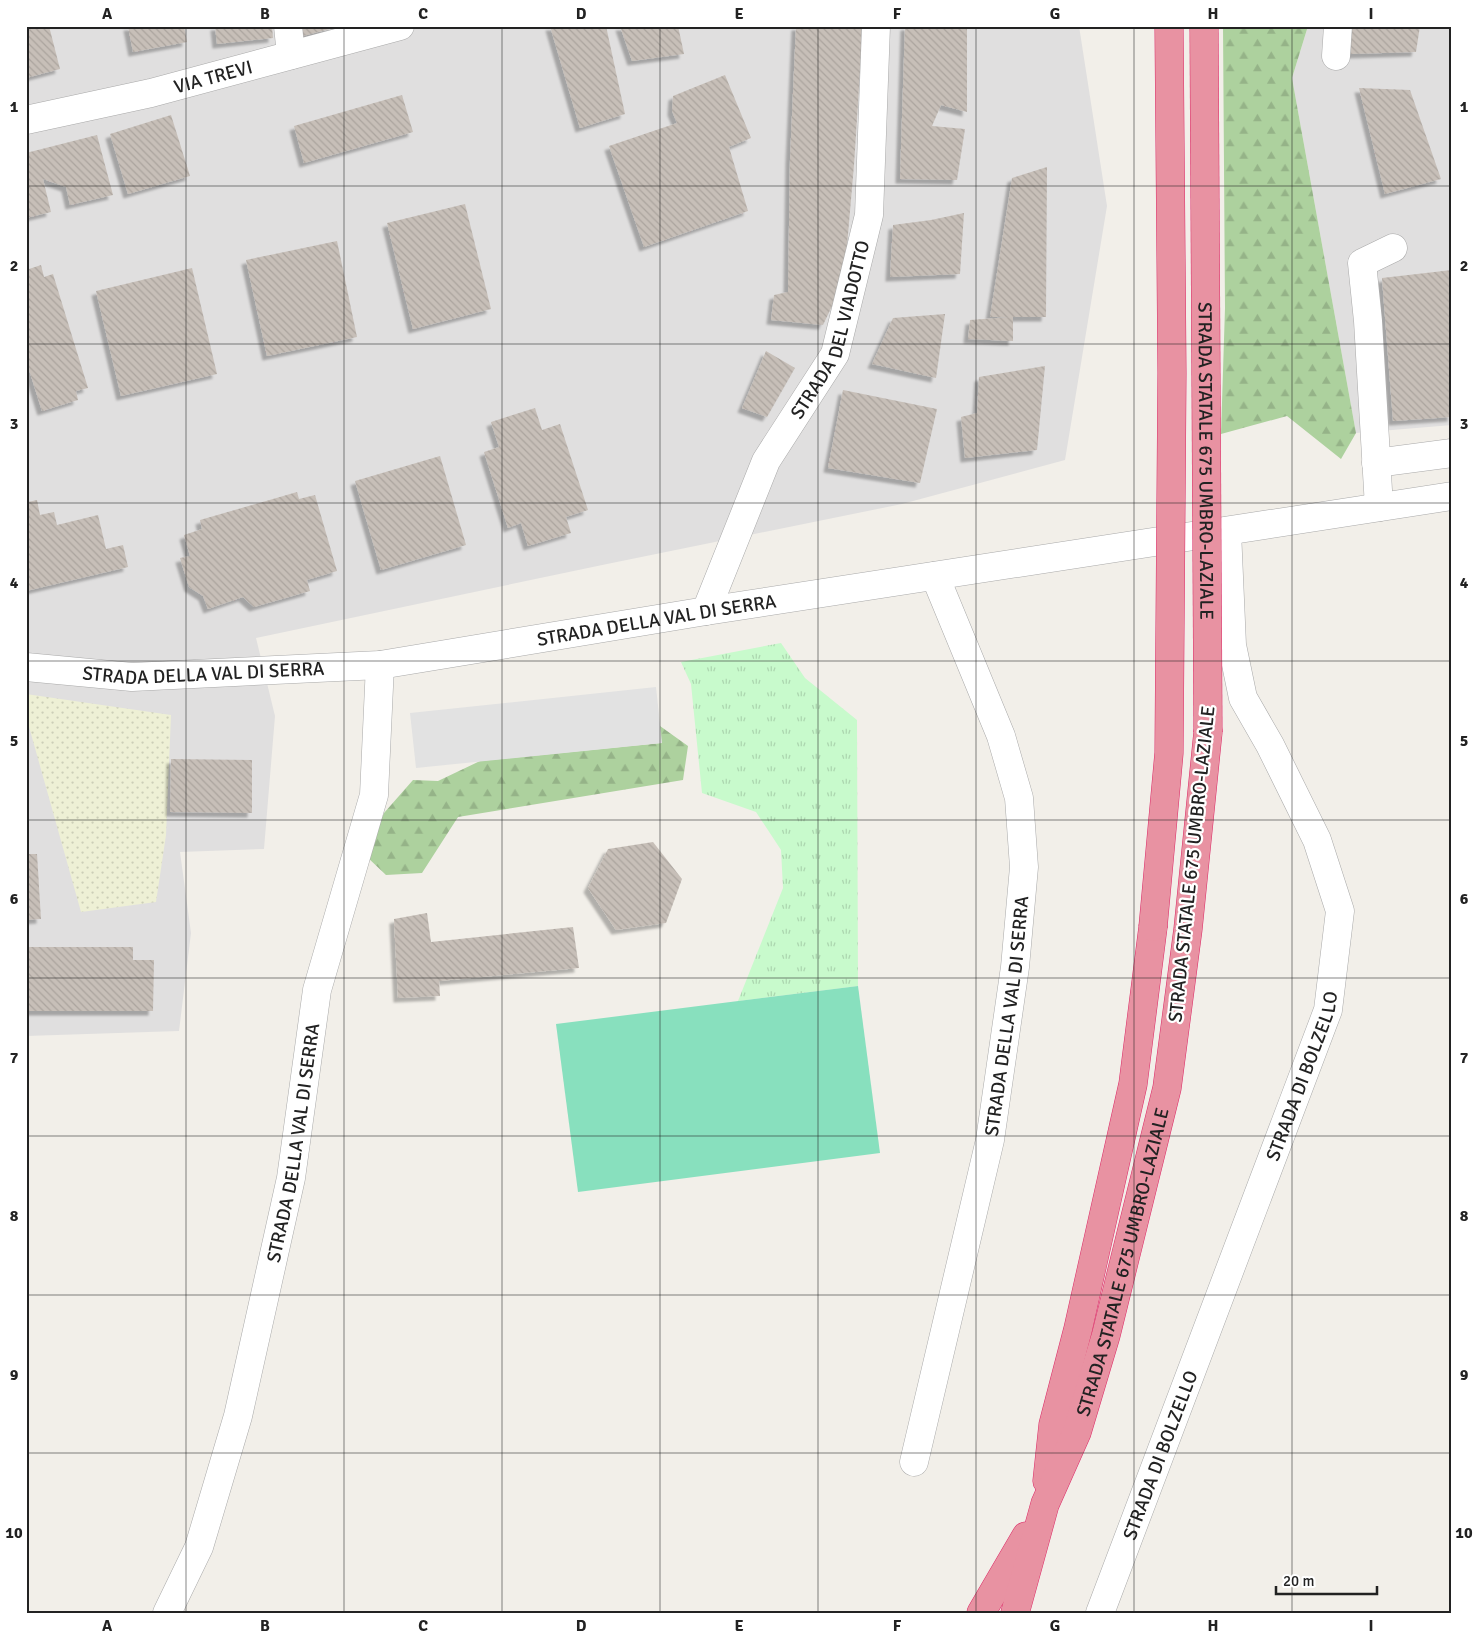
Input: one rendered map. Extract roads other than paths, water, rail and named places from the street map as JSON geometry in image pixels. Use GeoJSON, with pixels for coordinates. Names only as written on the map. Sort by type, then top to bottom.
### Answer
{"type":"FeatureCollection","features":[{"type":"Feature","properties":{"kind":"highway","name":"STRADA STATALE 675 UMBRO-LAZIALE"},"geometry":{"type":"LineString","coordinates":[[1045,1504],[1053,1425],[1078,1329],[1133,1084],[1152,927],[1169,753],[1172,373],[1169,26]]}},
{"type":"Feature","properties":{"kind":"highway","name":"STRADA STATALE 675 UMBRO-LAZIALE"},"geometry":{"type":"LineString","coordinates":[[1015,1613],[1045,1504],[1077,1432],[1110,1316],[1167,1088],[1188,929],[1208,732],[1204,26]]}},
{"type":"Feature","properties":{"kind":"highway"},"geometry":{"type":"LineString","coordinates":[[981,1613],[1045,1504]]}},
{"type":"Feature","properties":{"kind":"street"},"geometry":{"type":"LineString","coordinates":[[288,26],[291,55]]}},
{"type":"Feature","properties":{"kind":"street","name":"VIA TREVI"},"geometry":{"type":"LineString","coordinates":[[26,120],[151,92],[400,26]]}},
{"type":"Feature","properties":{"kind":"street","name":"STRADA DEL VIADOTTO"},"geometry":{"type":"LineString","coordinates":[[706,611],[766,461],[835,354],[869,215],[876,26]]}},
{"type":"Feature","properties":{"kind":"street"},"geometry":{"type":"LineString","coordinates":[[1336,56],[1338,26]]}},
{"type":"Feature","properties":{"kind":"street"},"geometry":{"type":"LineString","coordinates":[[1379,507],[1368,321],[1362,263],[1394,248]]}},
{"type":"Feature","properties":{"kind":"street"},"geometry":{"type":"LineString","coordinates":[[1376,463],[1452,453]]}},
{"type":"Feature","properties":{"kind":"street","name":"STRADA DELLA VAL DI SERRA"},"geometry":{"type":"LineString","coordinates":[[26,666],[132,677],[380,665],[706,611],[1452,496]]}},
{"type":"Feature","properties":{"kind":"street","name":"STRADA DI BOLZELLO"},"geometry":{"type":"LineString","coordinates":[[1100,1613],[1328,1010],[1340,911],[1317,840],[1270,745],[1243,698],[1232,645],[1226,531]]}},
{"type":"Feature","properties":{"kind":"street","name":"STRADA DELLA VAL DI SERRA"},"geometry":{"type":"LineString","coordinates":[[914,1462],[990,1140],[1015,967],[1024,867],[1019,798],[1001,736],[935,576]]}},
{"type":"Feature","properties":{"kind":"street","name":"STRADA DELLA VAL DI SERRA"},"geometry":{"type":"LineString","coordinates":[[167,1613],[199,1547],[238,1416],[291,1178],[316,990],[374,795],[380,665]]}}]}
